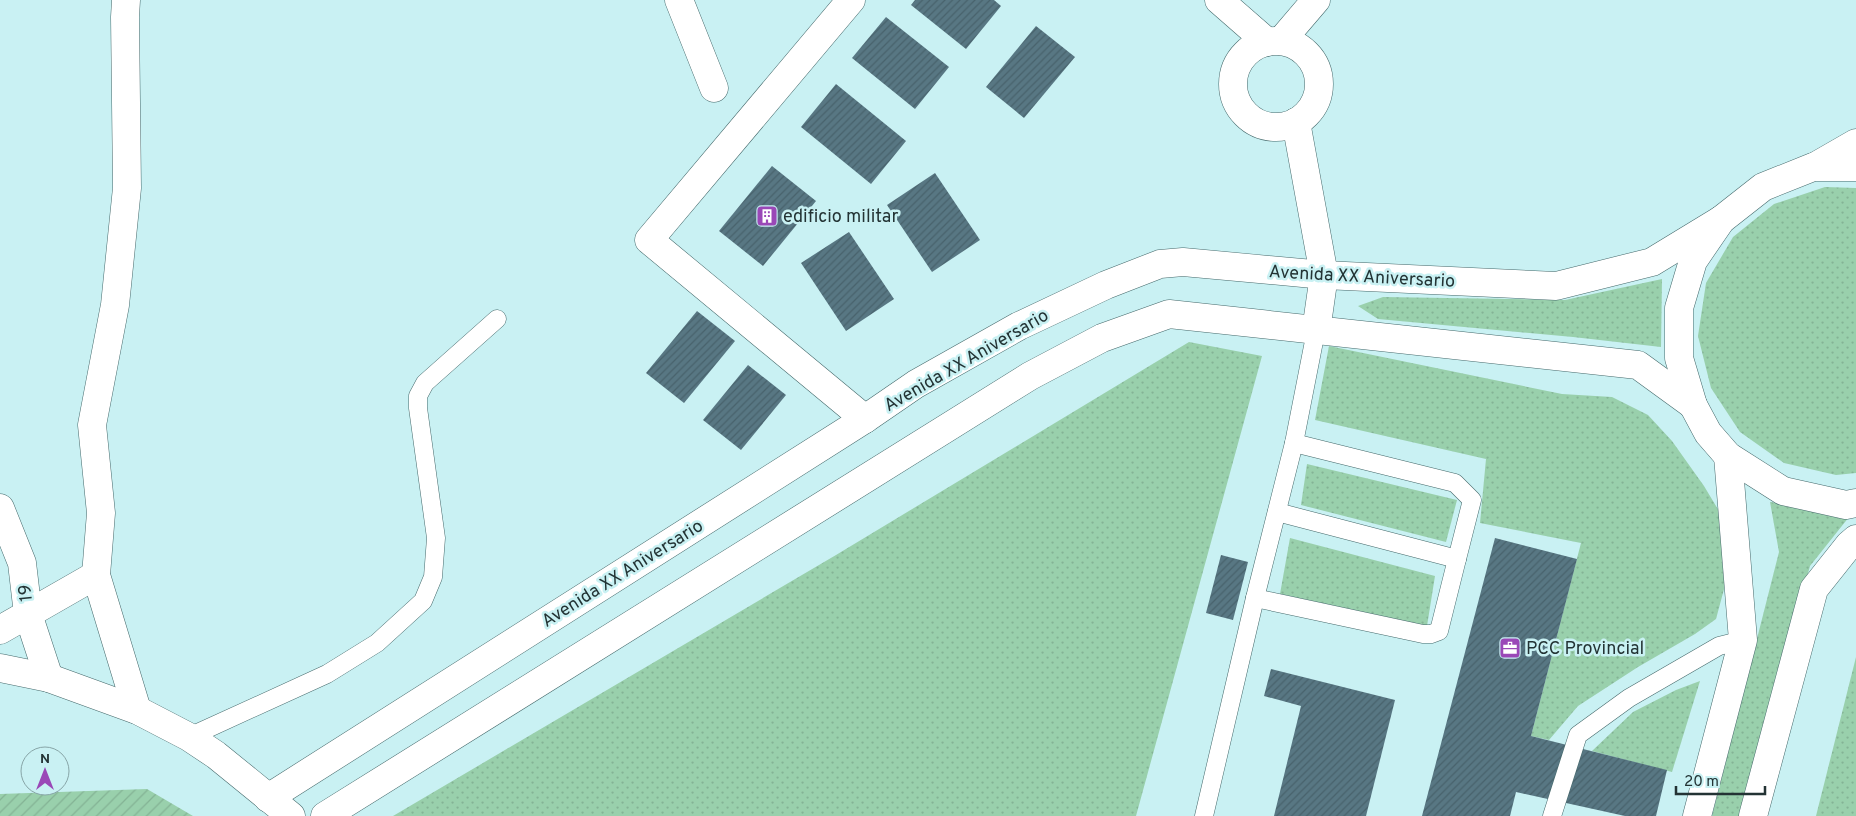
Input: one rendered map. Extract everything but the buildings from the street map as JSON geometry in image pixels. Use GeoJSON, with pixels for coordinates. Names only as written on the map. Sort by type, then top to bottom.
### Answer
{"type":"FeatureCollection","features":[{"type":"Feature","properties":{"kind":"street"},"geometry":{"type":"LineString","coordinates":[[126,0],[127,188],[114,306],[92,425],[100,513],[96,575],[137,710]]}},
{"type":"Feature","properties":{"kind":"street"},"geometry":{"type":"LineString","coordinates":[[679,0],[714,88]]}},
{"type":"Feature","properties":{"kind":"street"},"geometry":{"type":"LineString","coordinates":[[852,0],[649,240],[865,419]]}},
{"type":"Feature","properties":{"kind":"street"},"geometry":{"type":"LineString","coordinates":[[1219,0],[1274,42]]}},
{"type":"Feature","properties":{"kind":"street"},"geometry":{"type":"LineString","coordinates":[[1274,42],[1316,0]]}},
{"type":"Feature","properties":{"kind":"street"},"geometry":{"type":"LineString","coordinates":[[1274,42],[1295,45],[1306,54],[1315,66],[1319,78],[1319,91],[1314,104],[1296,122],[1283,127],[1270,127],[1257,123],[1246,116],[1238,105],[1233,93],[1232,79],[1236,66],[1243,56],[1253,47],[1274,42]]}},
{"type":"Feature","properties":{"kind":"street"},"geometry":{"type":"LineString","coordinates":[[1296,122],[1324,275],[1316,331]]}},
{"type":"Feature","properties":{"kind":"street","name":"Avenida XX Aniversario"},"geometry":{"type":"LineString","coordinates":[[268,798],[865,419],[916,384],[1019,326],[1106,285],[1160,264],[1183,262],[1324,275],[1556,286],[1652,262],[1721,220],[1763,187],[1813,167],[1856,143]]}},
{"type":"Feature","properties":{"kind":"street","name":"Avenida XX Aniversario"},"geometry":{"type":"LineString","coordinates":[[1813,167],[1856,167]]}},
{"type":"Feature","properties":{"kind":"street","name":"Avenida XX Aniversario"},"geometry":{"type":"LineString","coordinates":[[1721,220],[1693,261],[1679,308],[1679,358],[1693,405],[1708,433],[1728,456],[1783,492],[1846,505],[1856,503]]}},
{"type":"Feature","properties":{"kind":"street","name":"Avenida XX Aniversario"},"geometry":{"type":"LineString","coordinates":[[325,816],[1022,381],[1102,338],[1169,314],[1638,365],[1693,405]]}},
{"type":"Feature","properties":{"kind":"street"},"geometry":{"type":"LineString","coordinates":[[1697,816],[1743,640],[1728,456]]}},
{"type":"Feature","properties":{"kind":"street","name":"19"},"geometry":{"type":"LineString","coordinates":[[0,508],[22,563],[28,614],[49,678]]}},
{"type":"Feature","properties":{"kind":"street"},"geometry":{"type":"LineString","coordinates":[[1753,816],[1814,589],[1849,545],[1856,539]]}},
{"type":"Feature","properties":{"kind":"street"},"geometry":{"type":"LineString","coordinates":[[0,630],[96,575]]}},
{"type":"Feature","properties":{"kind":"street"},"geometry":{"type":"LineString","coordinates":[[0,668],[49,678],[137,710],[189,737],[216,755],[291,816]]}},
{"type":"Feature","properties":{"kind":"lane"},"geometry":{"type":"LineString","coordinates":[[189,737],[326,674],[377,643],[423,601],[433,576],[436,538],[418,408],[418,396],[425,383],[497,319]]}},
{"type":"Feature","properties":{"kind":"lane"},"geometry":{"type":"LineString","coordinates":[[1204,816],[1255,598],[1294,444],[1316,331]]}},
{"type":"Feature","properties":{"kind":"lane"},"geometry":{"type":"LineString","coordinates":[[1255,598],[1423,634],[1440,632],[1472,500],[1455,483],[1294,444]]}},
{"type":"Feature","properties":{"kind":"lane"},"geometry":{"type":"LineString","coordinates":[[1277,512],[1457,559]]}},
{"type":"Feature","properties":{"kind":"lane"},"geometry":{"type":"LineString","coordinates":[[1552,816],[1578,735],[1629,698],[1719,646],[1743,640]]}},
{"type":"Feature","properties":{"kind":"green space"},"geometry":{"type":"Polygon","coordinates":[[[1825,187],[1856,188],[1856,473],[1836,475],[1784,463],[1740,432],[1711,388],[1698,336],[1706,283],[1733,237],[1774,204],[1825,187]]]}},
{"type":"Feature","properties":{"kind":"green space"},"geometry":{"type":"Polygon","coordinates":[[[1662,279],[1661,347],[1378,319],[1358,306],[1383,297],[1565,300],[1662,279]]]}},
{"type":"Feature","properties":{"kind":"green space"},"geometry":{"type":"Polygon","coordinates":[[[1189,342],[1262,356],[1136,816],[393,816],[836,555],[1189,342]]]}},
{"type":"Feature","properties":{"kind":"green space"},"geometry":{"type":"Polygon","coordinates":[[[1329,346],[1562,394],[1612,397],[1648,415],[1672,441],[1704,486],[1725,521],[1727,578],[1716,619],[1578,706],[1549,740],[1531,736],[1581,543],[1480,523],[1486,459],[1315,420],[1329,346]]]}},
{"type":"Feature","properties":{"kind":"green space"},"geometry":{"type":"Polygon","coordinates":[[[1307,464],[1457,500],[1446,542],[1301,505],[1307,464]]]}},
{"type":"Feature","properties":{"kind":"green space"},"geometry":{"type":"Polygon","coordinates":[[[1770,502],[1853,512],[1810,566],[1742,816],[1712,816],[1779,552],[1770,502]]]}},
{"type":"Feature","properties":{"kind":"green space"},"geometry":{"type":"Polygon","coordinates":[[[1290,538],[1435,576],[1427,626],[1280,594],[1290,538]]]}},
{"type":"Feature","properties":{"kind":"green space"},"geometry":{"type":"Polygon","coordinates":[[[1856,657],[1856,816],[1816,816],[1856,657]]]}},
{"type":"Feature","properties":{"kind":"green space"},"geometry":{"type":"Polygon","coordinates":[[[1700,681],[1672,772],[1592,751],[1633,712],[1676,690],[1700,681]]]}},
{"type":"Feature","properties":{"kind":"green space"},"geometry":{"type":"Polygon","coordinates":[[[147,789],[193,816],[0,816],[0,794],[70,796],[70,792],[147,789]]]}},
{"type":"Feature","properties":{"kind":"place","name":"edificio militar"},"geometry":{"type":"Point","coordinates":[767,216]}},
{"type":"Feature","properties":{"kind":"place","name":"PCC Provincial"},"geometry":{"type":"Point","coordinates":[1510,648]}}]}
